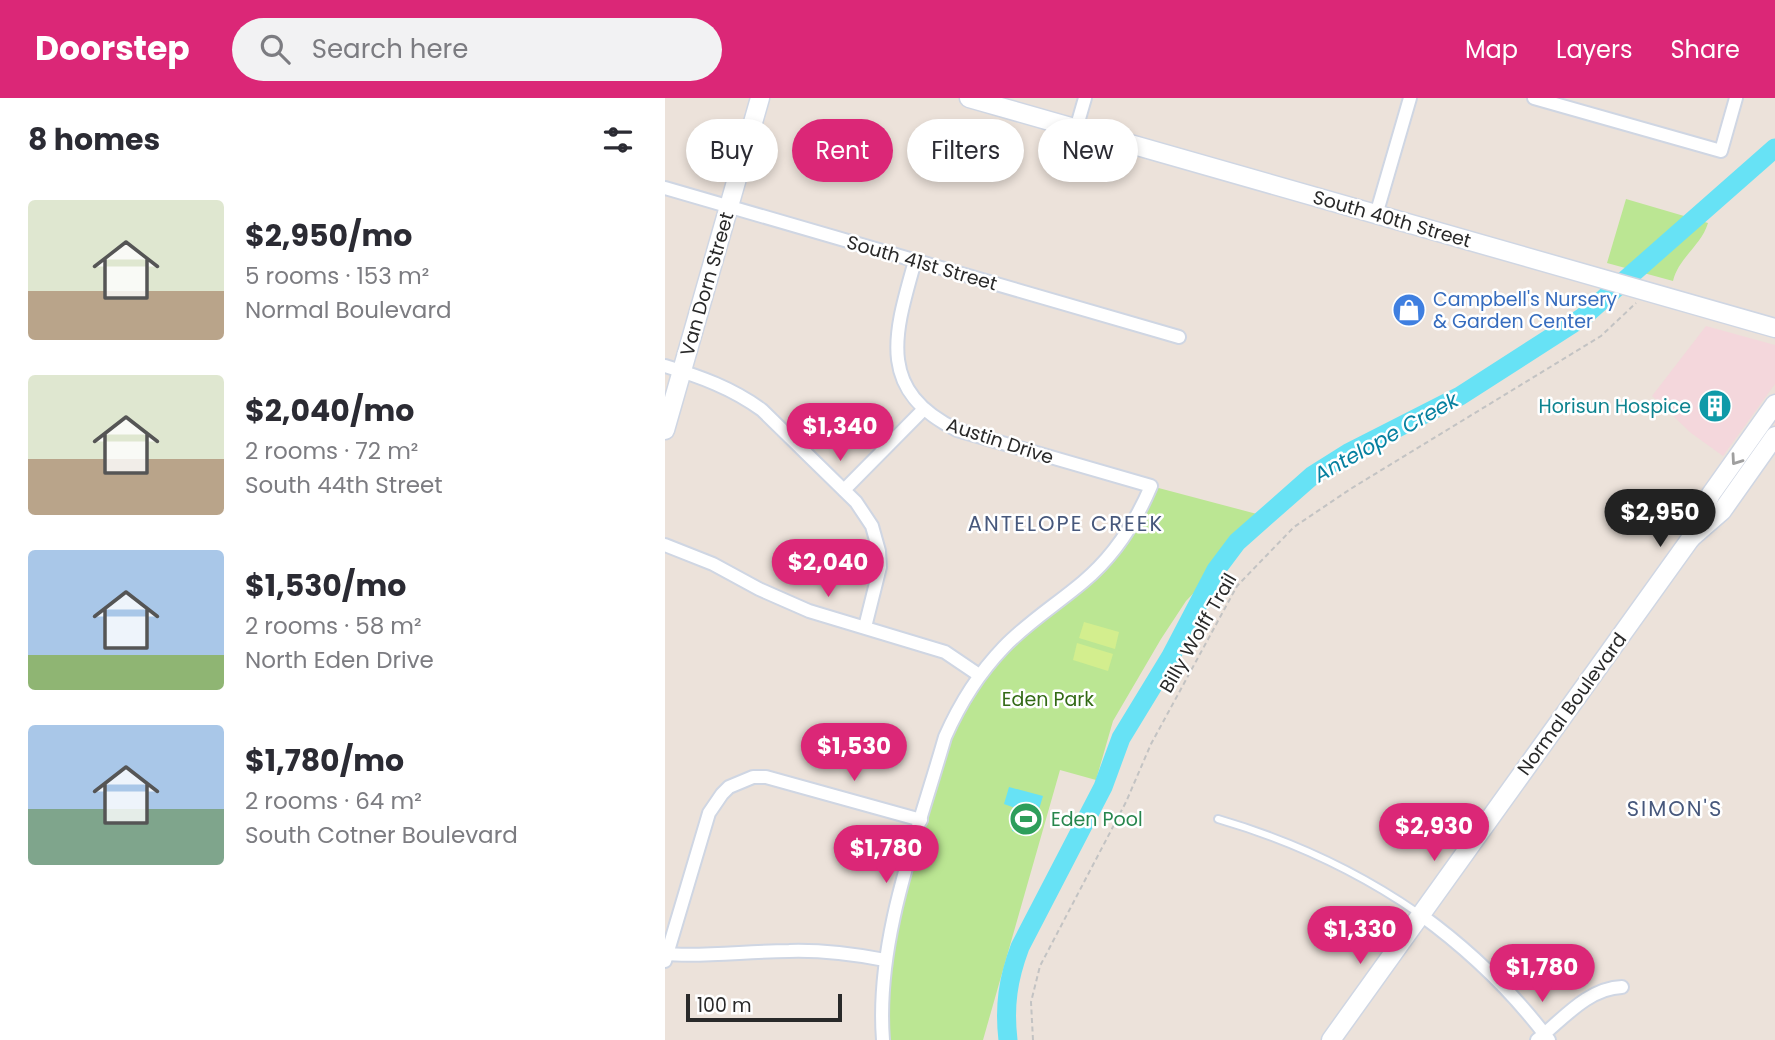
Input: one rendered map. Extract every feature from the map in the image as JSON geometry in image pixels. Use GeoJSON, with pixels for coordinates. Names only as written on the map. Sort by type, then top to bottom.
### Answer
{"type":"FeatureCollection","features":[{"type":"Feature","properties":{"kind":"main road","name":"Van Dorn Street"},"geometry":{"type":"LineString","coordinates":[[665,430],[673,369],[729,207],[760,98]]}},
{"type":"Feature","properties":{"kind":"main road","name":"South 40th Street"},"geometry":{"type":"LineString","coordinates":[[969,98],[1041,119]]}},
{"type":"Feature","properties":{"kind":"main road","name":"South 40th Street"},"geometry":{"type":"LineString","coordinates":[[1138,147],[1604,279],[1636,295],[1775,328]]}},
{"type":"Feature","properties":{"kind":"main road","name":"Normal Boulevard"},"geometry":{"type":"LineString","coordinates":[[1331,1040],[1691,538],[1711,494],[1775,404]]}},
{"type":"Feature","properties":{"kind":"main road","name":"Normal Boulevard"},"geometry":{"type":"LineString","coordinates":[[1691,538],[1722,511],[1775,436]]}},
{"type":"Feature","properties":{"kind":"street"},"geometry":{"type":"LineString","coordinates":[[1079,119],[1085,98]]}},
{"type":"Feature","properties":{"kind":"street"},"geometry":{"type":"LineString","coordinates":[[1376,215],[1410,98]]}},
{"type":"Feature","properties":{"kind":"street"},"geometry":{"type":"LineString","coordinates":[[1534,98],[1721,151],[1736,98]]}},
{"type":"Feature","properties":{"kind":"street","name":"South 41st Street"},"geometry":{"type":"LineString","coordinates":[[665,188],[1179,337]]}},
{"type":"Feature","properties":{"kind":"street","name":"Austin Drive"},"geometry":{"type":"LineString","coordinates":[[915,261],[899,319],[897,351],[905,383],[924,409],[942,423],[957,430],[1151,486],[1131,528],[1101,566],[1005,645],[979,675]]}},
{"type":"Feature","properties":{"kind":"street"},"geometry":{"type":"LineString","coordinates":[[673,369],[725,386],[745,397],[762,410],[865,512],[879,551],[878,580],[865,628]]}},
{"type":"Feature","properties":{"kind":"street"},"geometry":{"type":"LineString","coordinates":[[844,490],[924,409]]}},
{"type":"Feature","properties":{"kind":"street"},"geometry":{"type":"LineString","coordinates":[[665,544],[713,564],[782,601],[945,652],[979,675],[955,713],[945,737],[892,924],[882,992],[883,1040]]}},
{"type":"Feature","properties":{"kind":"street"},"geometry":{"type":"LineString","coordinates":[[885,960],[821,951],[666,957],[709,813],[722,794],[741,781],[778,778],[921,820]]}},
{"type":"Feature","properties":{"kind":"street"},"geometry":{"type":"LineString","coordinates":[[1421,915],[1484,966],[1543,1038],[1595,993],[1622,986]]}},
{"type":"Feature","properties":{"kind":"lane"},"geometry":{"type":"LineString","coordinates":[[1218,819],[1272,836],[1331,861],[1393,895],[1421,915]]}},
{"type":"Feature","properties":{"kind":"path","name":"Billy Wolff Trail"},"geometry":{"type":"LineString","coordinates":[[1033,1040],[1031,1002],[1040,966],[1126,802],[1151,744],[1237,586],[1294,527],[1601,336],[1636,295]]}},
{"type":"Feature","properties":{"kind":"shaded area"},"geometry":{"type":"Polygon","coordinates":[[[1706,326],[1775,345],[1775,384],[1723,456],[1691,433],[1652,396],[1706,326]]]}},
{"type":"Feature","properties":{"kind":"green space"},"geometry":{"type":"Polygon","coordinates":[[[1626,199],[1708,223],[1680,265],[1673,281],[1607,263],[1626,199]]]}},
{"type":"Feature","properties":{"kind":"green space","name":"Eden Park"},"geometry":{"type":"Polygon","coordinates":[[[1151,486],[1272,518],[1231,554],[1186,601],[1113,721],[1096,780],[1060,770],[983,1040],[883,1040],[887,950],[945,737],[979,675],[1101,566],[1151,486]]]}},
{"type":"Feature","properties":{"kind":"green space"},"geometry":{"type":"Polygon","coordinates":[[[1084,622],[1119,632],[1115,649],[1079,638],[1084,622]]]}},
{"type":"Feature","properties":{"kind":"green space"},"geometry":{"type":"Polygon","coordinates":[[[1077,643],[1113,654],[1108,671],[1073,660],[1077,643]]]}},
{"type":"Feature","properties":{"kind":"water","name":"Eden Pool"},"geometry":{"type":"Polygon","coordinates":[[[1009,787],[1043,796],[1031,836],[1012,831],[1018,809],[1004,804],[1009,787]]]}},
{"type":"Feature","properties":{"kind":"waterway","name":"Antelope Creek"},"geometry":{"type":"LineString","coordinates":[[1008,1040],[1008,993],[1020,947],[1103,787],[1121,738],[1171,656],[1216,570],[1237,542],[1313,475],[1348,453],[1460,396],[1583,317],[1775,148]]}},
{"type":"Feature","properties":{"kind":"place","name":"Campbell's Nursery & Garden Center"},"geometry":{"type":"Point","coordinates":[1409,310]}},
{"type":"Feature","properties":{"kind":"place","name":"Horisun Hospice"},"geometry":{"type":"Point","coordinates":[1715,406]}},
{"type":"Feature","properties":{"kind":"place","name":"Eden Pool"},"geometry":{"type":"Point","coordinates":[1026,819]}},
{"type":"Feature","properties":{"kind":"district","name":"ANTELOPE CREEK"},"geometry":{"type":"Point","coordinates":[1066,523]}},
{"type":"Feature","properties":{"kind":"district","name":"SIMON'S"},"geometry":{"type":"Point","coordinates":[1675,808]}}]}
